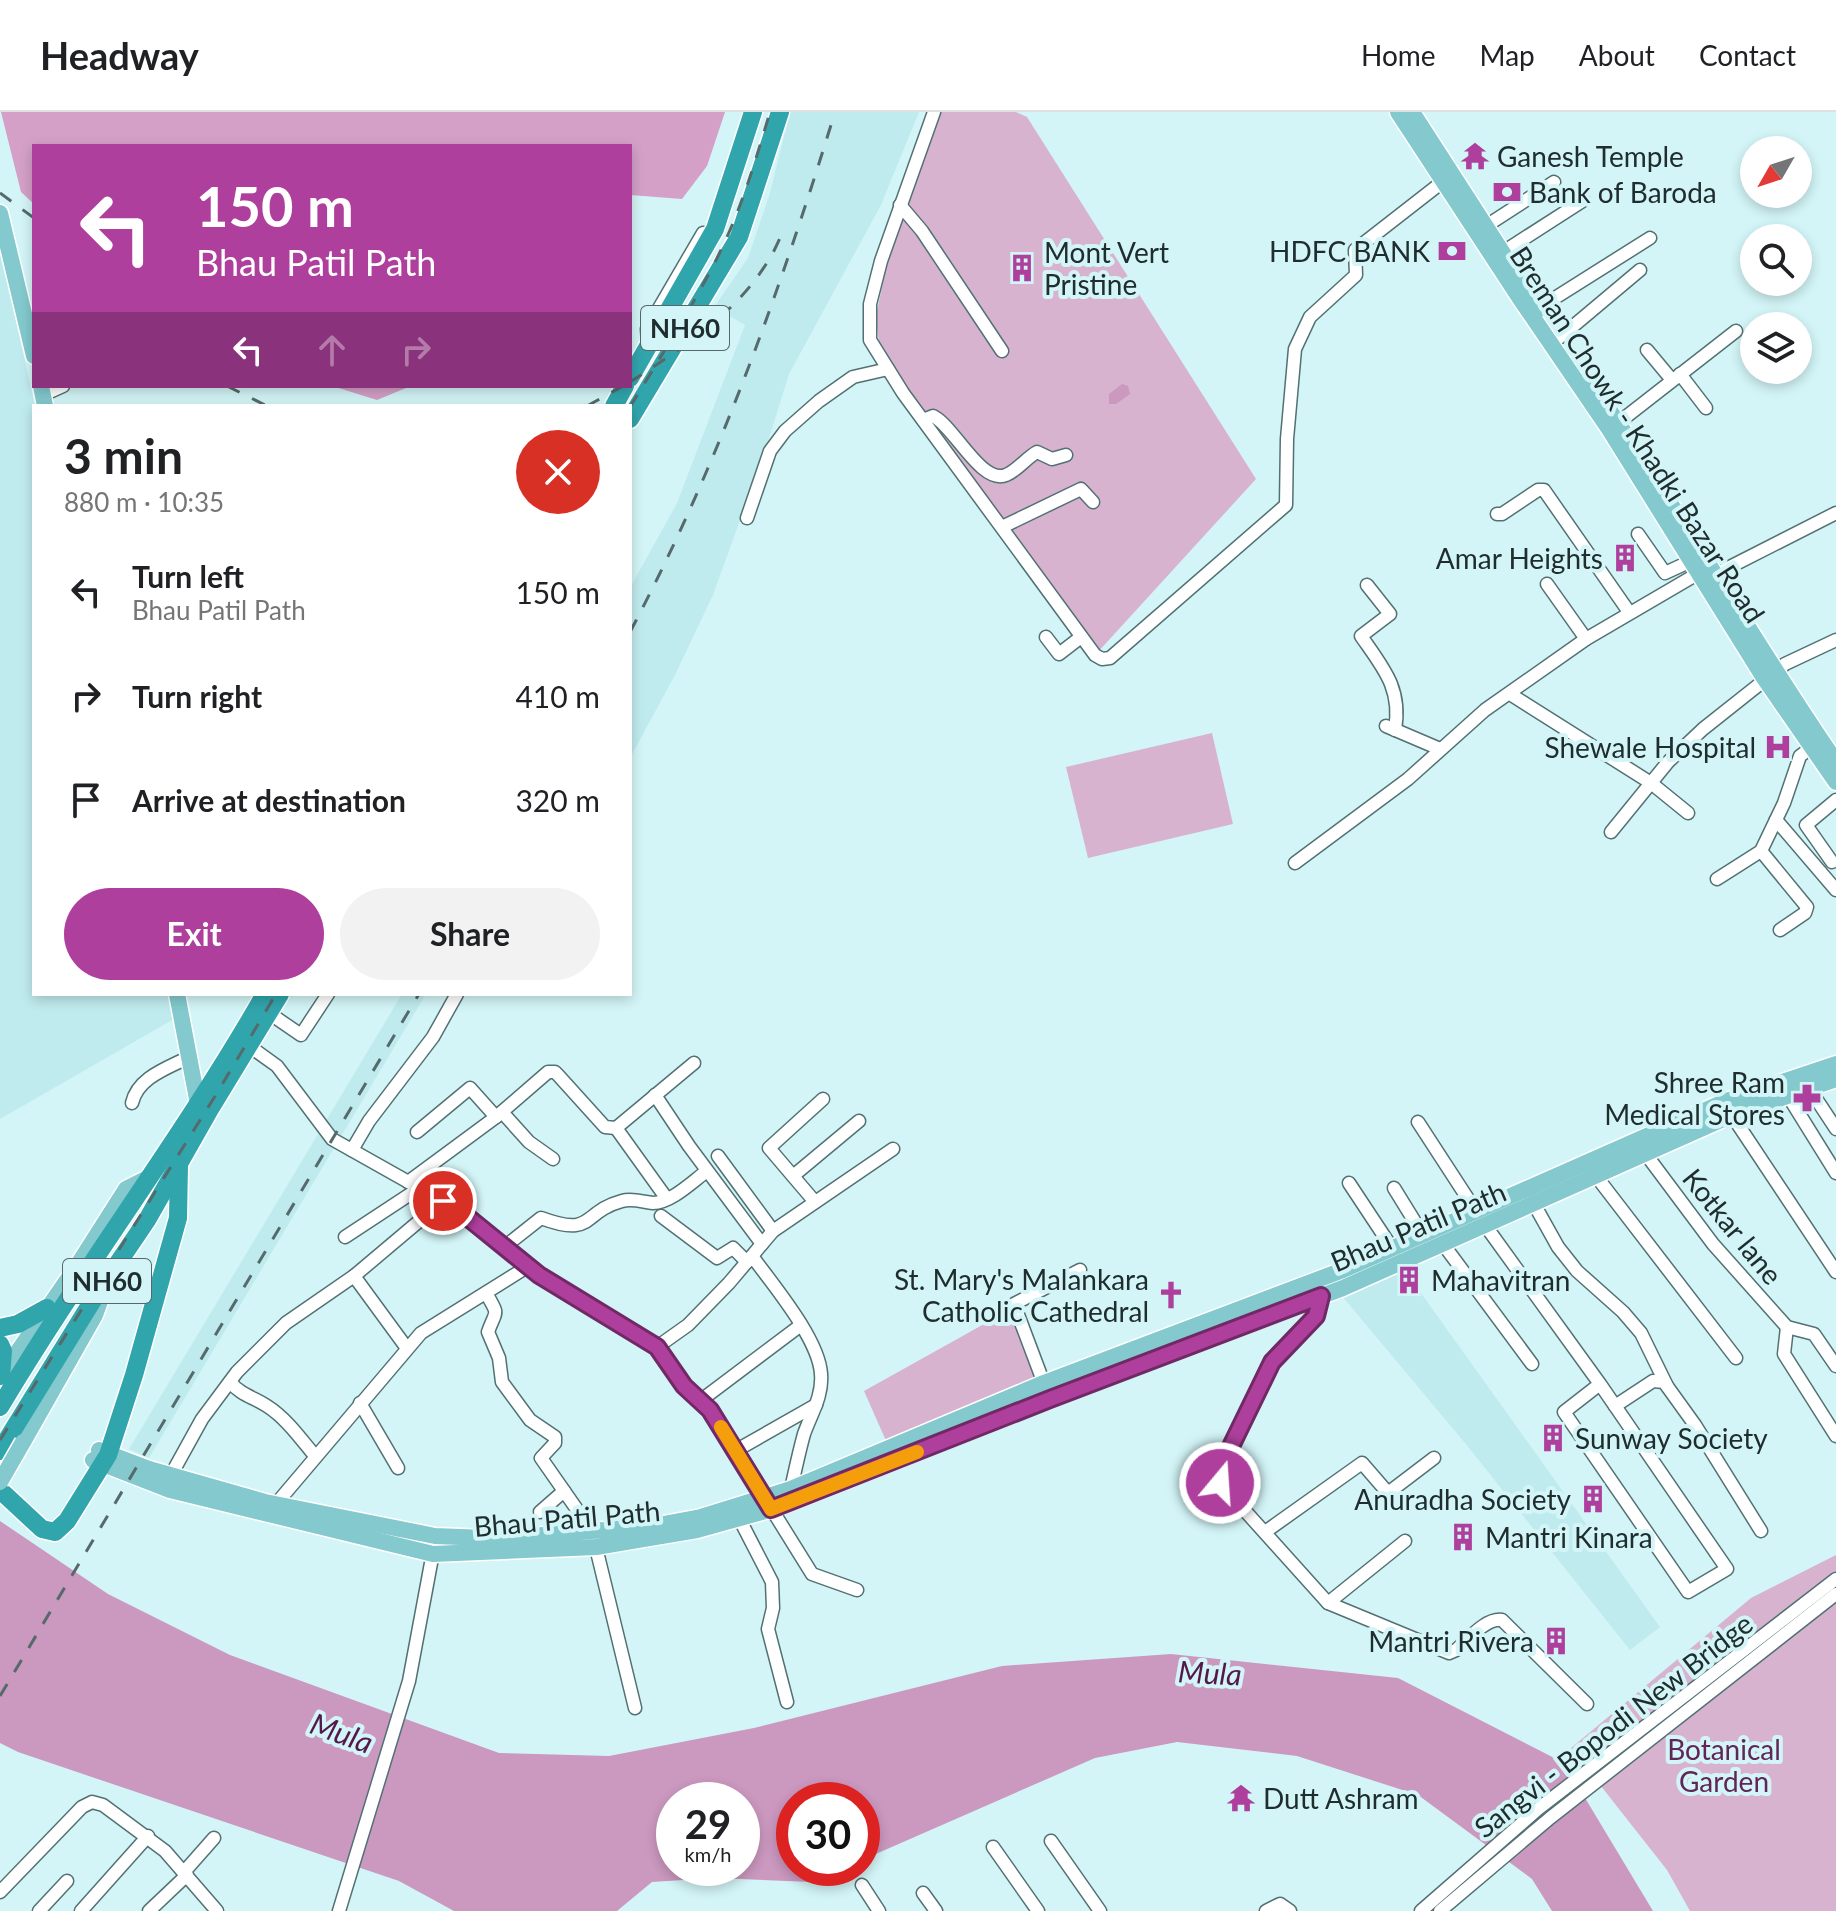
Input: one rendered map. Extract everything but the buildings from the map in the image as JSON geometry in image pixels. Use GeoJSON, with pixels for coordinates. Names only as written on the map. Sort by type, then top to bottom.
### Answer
{"type":"FeatureCollection","features":[{"type":"Feature","properties":{"kind":"highway","name":"NH60"},"geometry":{"type":"LineString","coordinates":[[632,374],[707,245],[723,210],[753,112]]}},
{"type":"Feature","properties":{"kind":"highway","name":"NH60"},"geometry":{"type":"LineString","coordinates":[[616,404],[633,389],[739,237],[780,112]]}},
{"type":"Feature","properties":{"kind":"highway","name":"NH60"},"geometry":{"type":"LineString","coordinates":[[0,1451],[147,1220],[179,1163],[203,1108],[244,1042],[264,996]]}},
{"type":"Feature","properties":{"kind":"highway","name":"NH60"},"geometry":{"type":"LineString","coordinates":[[244,1042],[269,1013],[279,996]]}},
{"type":"Feature","properties":{"kind":"highway","name":"NH60"},"geometry":{"type":"LineString","coordinates":[[0,1407],[51,1323],[148,1178],[203,1108]]}},
{"type":"Feature","properties":{"kind":"highway"},"geometry":{"type":"LineString","coordinates":[[0,1490],[42,1529],[55,1532],[67,1521],[102,1453],[134,1375],[178,1218],[179,1163]]}},
{"type":"Feature","properties":{"kind":"highway"},"geometry":{"type":"LineString","coordinates":[[147,1220],[160,1224],[171,1246]]}},
{"type":"Feature","properties":{"kind":"highway"},"geometry":{"type":"LineString","coordinates":[[0,1328],[18,1324],[47,1308]]}},
{"type":"Feature","properties":{"kind":"highway"},"geometry":{"type":"LineString","coordinates":[[0,1344],[3,1351],[0,1377]]}},
{"type":"Feature","properties":{"kind":"highway"},"geometry":{"type":"LineString","coordinates":[[0,1480],[52,1522],[102,1453]]}},
{"type":"Feature","properties":{"kind":"main road","name":"Breman Chowk - Khadki Bazar Road"},"geometry":{"type":"LineString","coordinates":[[1398,112],[1486,226],[1609,429],[1703,569]]}},
{"type":"Feature","properties":{"kind":"main road","name":"Breman Chowk - Khadki Bazar Road"},"geometry":{"type":"LineString","coordinates":[[1412,112],[1448,178],[1543,320],[1618,423],[1703,569],[1836,782]]}},
{"type":"Feature","properties":{"kind":"main road"},"geometry":{"type":"LineString","coordinates":[[0,213],[32,348]]}},
{"type":"Feature","properties":{"kind":"main road","name":"Breman Chowk - Khadki Bazar Road"},"geometry":{"type":"LineString","coordinates":[[1769,675],[1836,762]]}},
{"type":"Feature","properties":{"kind":"main road"},"geometry":{"type":"LineString","coordinates":[[177,996],[203,1108]]}},
{"type":"Feature","properties":{"kind":"main road","name":"Bhau Patil Path"},"geometry":{"type":"LineString","coordinates":[[1784,1089],[1809,1088],[1831,1073]]}},
{"type":"Feature","properties":{"kind":"main road","name":"Bhau Patil Path"},"geometry":{"type":"LineString","coordinates":[[102,1453],[170,1490],[433,1554],[697,1530],[739,1518],[791,1489],[1318,1288],[1443,1244],[1481,1218],[1727,1109],[1831,1073]]}},
{"type":"Feature","properties":{"kind":"main road","name":"Bhau Patil Path"},"geometry":{"type":"LineString","coordinates":[[1318,1288],[1423,1235],[1534,1204],[1596,1176],[1641,1147]]}},
{"type":"Feature","properties":{"kind":"main road"},"geometry":{"type":"LineString","coordinates":[[0,1377],[126,1189],[148,1178]]}},
{"type":"Feature","properties":{"kind":"main road"},"geometry":{"type":"LineString","coordinates":[[0,1480],[95,1315],[106,1284]]}},
{"type":"Feature","properties":{"kind":"main road","name":"Bhau Patil Path"},"geometry":{"type":"LineString","coordinates":[[102,1453],[276,1504],[435,1536],[594,1539],[768,1503],[1047,1391]]}},
{"type":"Feature","properties":{"kind":"street"},"geometry":{"type":"LineString","coordinates":[[934,112],[900,205],[870,304],[870,340],[923,420],[1099,658],[1110,658],[1286,505],[1291,368],[1304,324],[1356,275],[1355,250],[1448,178]]}},
{"type":"Feature","properties":{"kind":"street"},"geometry":{"type":"LineString","coordinates":[[1486,226],[1554,182]]}},
{"type":"Feature","properties":{"kind":"street"},"geometry":{"type":"LineString","coordinates":[[1503,252],[1584,200]]}},
{"type":"Feature","properties":{"kind":"street"},"geometry":{"type":"LineString","coordinates":[[900,205],[922,231],[1002,351]]}},
{"type":"Feature","properties":{"kind":"street"},"geometry":{"type":"LineString","coordinates":[[1543,320],[1650,238]]}},
{"type":"Feature","properties":{"kind":"street"},"geometry":{"type":"LineString","coordinates":[[1559,338],[1640,270]]}},
{"type":"Feature","properties":{"kind":"street"},"geometry":{"type":"LineString","coordinates":[[1618,423],[1736,331]]}},
{"type":"Feature","properties":{"kind":"street"},"geometry":{"type":"LineString","coordinates":[[1647,350],[1706,408]]}},
{"type":"Feature","properties":{"kind":"street"},"geometry":{"type":"LineString","coordinates":[[747,518],[770,451],[785,431],[853,377],[888,369]]}},
{"type":"Feature","properties":{"kind":"street"},"geometry":{"type":"LineString","coordinates":[[923,420],[933,416],[943,421],[971,458],[998,476],[1007,475],[1037,452],[1052,459],[1066,455]]}},
{"type":"Feature","properties":{"kind":"street"},"geometry":{"type":"LineString","coordinates":[[1002,527],[1081,489],[1093,502]]}},
{"type":"Feature","properties":{"kind":"street"},"geometry":{"type":"LineString","coordinates":[[1497,514],[1502,514],[1538,490],[1544,490],[1629,612]]}},
{"type":"Feature","properties":{"kind":"street"},"geometry":{"type":"LineString","coordinates":[[1295,863],[1408,779],[1485,710],[1586,639],[1703,569],[1836,513]]}},
{"type":"Feature","properties":{"kind":"street"},"geometry":{"type":"LineString","coordinates":[[1638,534],[1665,573],[1703,569]]}},
{"type":"Feature","properties":{"kind":"street"},"geometry":{"type":"LineString","coordinates":[[1547,584],[1586,639]]}},
{"type":"Feature","properties":{"kind":"street"},"geometry":{"type":"LineString","coordinates":[[1367,585],[1390,614],[1361,636],[1395,692],[1398,713],[1390,728],[1440,749]]}},
{"type":"Feature","properties":{"kind":"street"},"geometry":{"type":"LineString","coordinates":[[1046,637],[1059,654],[1081,637]]}},
{"type":"Feature","properties":{"kind":"street"},"geometry":{"type":"LineString","coordinates":[[1611,832],[1668,762],[1694,737],[1769,675],[1836,640]]}},
{"type":"Feature","properties":{"kind":"street"},"geometry":{"type":"LineString","coordinates":[[1510,694],[1651,783],[1688,813]]}},
{"type":"Feature","properties":{"kind":"street"},"geometry":{"type":"LineString","coordinates":[[1717,879],[1761,851],[1800,756],[1812,747]]}},
{"type":"Feature","properties":{"kind":"street"},"geometry":{"type":"LineString","coordinates":[[1821,871],[1834,860],[1806,825],[1836,800]]}},
{"type":"Feature","properties":{"kind":"street"},"geometry":{"type":"LineString","coordinates":[[1776,820],[1836,890]]}},
{"type":"Feature","properties":{"kind":"street"},"geometry":{"type":"LineString","coordinates":[[1761,851],[1807,907],[1805,913],[1780,930]]}},
{"type":"Feature","properties":{"kind":"street"},"geometry":{"type":"LineString","coordinates":[[269,1013],[301,1035],[327,996]]}},
{"type":"Feature","properties":{"kind":"street"},"geometry":{"type":"LineString","coordinates":[[352,1150],[369,1121],[433,1037],[456,996]]}},
{"type":"Feature","properties":{"kind":"street"},"geometry":{"type":"LineString","coordinates":[[244,1042],[277,1066],[326,1133],[460,1211],[527,1267],[657,1347],[684,1386],[710,1410],[812,1574],[857,1590]]}},
{"type":"Feature","properties":{"kind":"street"},"geometry":{"type":"LineString","coordinates":[[132,1103],[135,1090],[145,1081],[189,1057]]}},
{"type":"Feature","properties":{"kind":"street"},"geometry":{"type":"LineString","coordinates":[[345,1237],[413,1186],[551,1071],[598,1121],[605,1127],[616,1128],[694,1063]]}},
{"type":"Feature","properties":{"kind":"street"},"geometry":{"type":"LineString","coordinates":[[417,1132],[470,1088],[529,1142],[553,1159]]}},
{"type":"Feature","properties":{"kind":"street"},"geometry":{"type":"LineString","coordinates":[[1809,1088],[1836,1129]]}},
{"type":"Feature","properties":{"kind":"street"},"geometry":{"type":"LineString","coordinates":[[1784,1089],[1836,1173]]}},
{"type":"Feature","properties":{"kind":"street"},"geometry":{"type":"LineString","coordinates":[[655,1095],[762,1244]]}},
{"type":"Feature","properties":{"kind":"street"},"geometry":{"type":"LineString","coordinates":[[815,1202],[769,1148],[823,1099]]}},
{"type":"Feature","properties":{"kind":"street"},"geometry":{"type":"LineString","coordinates":[[1727,1109],[1836,1272]]}},
{"type":"Feature","properties":{"kind":"street"},"geometry":{"type":"LineString","coordinates":[[793,1176],[859,1121]]}},
{"type":"Feature","properties":{"kind":"street"},"geometry":{"type":"LineString","coordinates":[[1418,1122],[1481,1218],[1600,1384],[1727,1569],[1688,1592],[1564,1412],[1600,1384]]}},
{"type":"Feature","properties":{"kind":"street"},"geometry":{"type":"LineString","coordinates":[[616,1128],[667,1199]]}},
{"type":"Feature","properties":{"kind":"street","name":"Kotkar lane"},"geometry":{"type":"LineString","coordinates":[[1641,1147],[1713,1244],[1787,1327],[1814,1334],[1836,1366]]}},
{"type":"Feature","properties":{"kind":"street"},"geometry":{"type":"LineString","coordinates":[[657,1347],[688,1325],[773,1231],[893,1149]]}},
{"type":"Feature","properties":{"kind":"street"},"geometry":{"type":"LineString","coordinates":[[718,1156],[773,1231]]}},
{"type":"Feature","properties":{"kind":"street"},"geometry":{"type":"LineString","coordinates":[[503,1248],[541,1218],[562,1226],[582,1225],[624,1200],[657,1203],[667,1199],[707,1171]]}},
{"type":"Feature","properties":{"kind":"street"},"geometry":{"type":"LineString","coordinates":[[1596,1176],[1736,1358]]}},
{"type":"Feature","properties":{"kind":"street"},"geometry":{"type":"LineString","coordinates":[[1349,1183],[1392,1248]]}},
{"type":"Feature","properties":{"kind":"street"},"geometry":{"type":"LineString","coordinates":[[1394,1188],[1423,1235]]}},
{"type":"Feature","properties":{"kind":"street"},"geometry":{"type":"LineString","coordinates":[[171,1475],[202,1419],[230,1382],[286,1323],[354,1276],[443,1201]]}},
{"type":"Feature","properties":{"kind":"street"},"geometry":{"type":"LineString","coordinates":[[1534,1204],[1558,1247],[1577,1271],[1623,1312],[1641,1333],[1667,1386],[1761,1531]]}},
{"type":"Feature","properties":{"kind":"street"},"geometry":{"type":"LineString","coordinates":[[661,1216],[717,1258],[733,1248],[750,1259],[801,1325],[816,1355],[821,1374],[816,1405],[791,1489]]}},
{"type":"Feature","properties":{"kind":"street"},"geometry":{"type":"LineString","coordinates":[[1443,1244],[1532,1364]]}},
{"type":"Feature","properties":{"kind":"street"},"geometry":{"type":"LineString","coordinates":[[276,1504],[406,1347],[421,1333],[527,1267]]}},
{"type":"Feature","properties":{"kind":"street"},"geometry":{"type":"LineString","coordinates":[[1047,1391],[1014,1304],[1080,1270]]}},
{"type":"Feature","properties":{"kind":"street"},"geometry":{"type":"LineString","coordinates":[[354,1276],[406,1347]]}},
{"type":"Feature","properties":{"kind":"street"},"geometry":{"type":"LineString","coordinates":[[1318,1288],[1316,1316],[1272,1362],[1218,1473],[1220,1483],[1328,1603],[1449,1653],[1488,1623],[1495,1619],[1502,1620],[1587,1704]]}},
{"type":"Feature","properties":{"kind":"street"},"geometry":{"type":"LineString","coordinates":[[486,1293],[496,1310],[488,1332],[499,1358],[502,1382],[530,1420],[555,1437],[555,1443],[541,1458],[594,1539],[635,1708]]}},
{"type":"Feature","properties":{"kind":"street"},"geometry":{"type":"LineString","coordinates":[[700,1401],[801,1325]]}},
{"type":"Feature","properties":{"kind":"street"},"geometry":{"type":"LineString","coordinates":[[1787,1327],[1784,1354],[1836,1436]]}},
{"type":"Feature","properties":{"kind":"street"},"geometry":{"type":"LineString","coordinates":[[1615,1406],[1653,1381],[1660,1380],[1667,1386]]}},
{"type":"Feature","properties":{"kind":"street"},"geometry":{"type":"LineString","coordinates":[[230,1382],[247,1398],[266,1405],[283,1418],[315,1456]]}},
{"type":"Feature","properties":{"kind":"street"},"geometry":{"type":"LineString","coordinates":[[360,1403],[398,1468]]}},
{"type":"Feature","properties":{"kind":"street"},"geometry":{"type":"LineString","coordinates":[[735,1451],[816,1405]]}},
{"type":"Feature","properties":{"kind":"street"},"geometry":{"type":"LineString","coordinates":[[1265,1532],[1362,1463],[1388,1493],[1434,1458]]}},
{"type":"Feature","properties":{"kind":"street"},"geometry":{"type":"LineString","coordinates":[[540,1512],[564,1491]]}},
{"type":"Feature","properties":{"kind":"street"},"geometry":{"type":"LineString","coordinates":[[739,1518],[772,1582],[773,1608],[768,1629],[787,1702]]}},
{"type":"Feature","properties":{"kind":"street"},"geometry":{"type":"LineString","coordinates":[[339,1911],[409,1681],[435,1536]]}},
{"type":"Feature","properties":{"kind":"street"},"geometry":{"type":"LineString","coordinates":[[1328,1603],[1405,1541]]}},
{"type":"Feature","properties":{"kind":"street","name":"Sangvi - Bopodi New Bridge"},"geometry":{"type":"LineString","coordinates":[[1421,1911],[1538,1809],[1836,1579]]}},
{"type":"Feature","properties":{"kind":"street","name":"Sangvi - Bopodi New Bridge"},"geometry":{"type":"LineString","coordinates":[[1440,1911],[1550,1818],[1836,1594]]}},
{"type":"Feature","properties":{"kind":"street"},"geometry":{"type":"LineString","coordinates":[[0,1892],[89,1802],[103,1805],[148,1836],[217,1911]]}},
{"type":"Feature","properties":{"kind":"street"},"geometry":{"type":"LineString","coordinates":[[81,1911],[148,1836]]}},
{"type":"Feature","properties":{"kind":"street"},"geometry":{"type":"LineString","coordinates":[[149,1911],[214,1838]]}},
{"type":"Feature","properties":{"kind":"street"},"geometry":{"type":"LineString","coordinates":[[1051,1841],[1100,1911]]}},
{"type":"Feature","properties":{"kind":"street"},"geometry":{"type":"LineString","coordinates":[[993,1847],[1038,1911]]}},
{"type":"Feature","properties":{"kind":"street"},"geometry":{"type":"LineString","coordinates":[[39,1911],[67,1881]]}},
{"type":"Feature","properties":{"kind":"street"},"geometry":{"type":"LineString","coordinates":[[863,1886],[879,1911]]}},
{"type":"Feature","properties":{"kind":"street"},"geometry":{"type":"LineString","coordinates":[[923,1893],[936,1911]]}},
{"type":"Feature","properties":{"kind":"street"},"geometry":{"type":"LineString","coordinates":[[1266,1911],[1280,1904],[1290,1911]]}},
{"type":"Feature","properties":{"kind":"shaded area"},"geometry":{"type":"Polygon","coordinates":[[[1,112],[725,112],[707,166],[682,199],[632,195],[632,144],[32,144],[32,202],[21,192],[1,112]]]}},
{"type":"Feature","properties":{"kind":"shaded area"},"geometry":{"type":"Polygon","coordinates":[[[790,112],[919,112],[881,205],[789,374],[713,595],[632,754],[632,584],[677,503],[745,325],[714,307],[748,258],[770,193],[790,112]]]}},
{"type":"Feature","properties":{"kind":"shaded area"},"geometry":{"type":"Polygon","coordinates":[[[0,250],[35,404],[32,404],[32,996],[168,996],[174,1019],[0,1119],[0,250]]]}},
{"type":"Feature","properties":{"kind":"shaded area"},"geometry":{"type":"Polygon","coordinates":[[[338,388],[406,388],[377,400],[338,388]]]}},
{"type":"Feature","properties":{"kind":"shaded area"},"geometry":{"type":"Polygon","coordinates":[[[401,996],[425,996],[149,1458],[129,1449],[401,996]]]}},
{"type":"Feature","properties":{"kind":"shaded area"},"geometry":{"type":"Polygon","coordinates":[[[1403,1268],[1660,1627],[1630,1650],[1465,1443],[1342,1296],[1403,1268]]]}},
{"type":"Feature","properties":{"kind":"green space"},"geometry":{"type":"Polygon","coordinates":[[[939,112],[1016,112],[1027,117],[1256,479],[1097,653],[882,374],[876,316],[897,215],[939,112]]]}},
{"type":"Feature","properties":{"kind":"green space"},"geometry":{"type":"Polygon","coordinates":[[[1212,733],[1233,824],[1088,858],[1066,767],[1212,733]]]}},
{"type":"Feature","properties":{"kind":"green space"},"geometry":{"type":"Polygon","coordinates":[[[1011,1309],[1038,1380],[887,1443],[864,1391],[1011,1309]]]}},
{"type":"Feature","properties":{"kind":"green space","name":"Botanical Garden"},"geometry":{"type":"Polygon","coordinates":[[[1836,1555],[1836,1911],[1690,1911],[1667,1870],[1571,1748],[1751,1598],[1836,1555]]]}},
{"type":"Feature","properties":{"kind":"water"},"geometry":{"type":"Polygon","coordinates":[[[1122,384],[1128,386],[1130,394],[1116,404],[1109,404],[1109,394],[1122,384]]]}},
{"type":"Feature","properties":{"kind":"water","name":"Mula"},"geometry":{"type":"Polygon","coordinates":[[[0,1521],[108,1594],[230,1655],[499,1753],[609,1756],[754,1728],[1002,1666],[1171,1654],[1398,1678],[1564,1763],[1653,1911],[1552,1911],[1532,1879],[1418,1795],[1297,1756],[1177,1742],[1095,1758],[880,1852],[880,1782],[776,1782],[776,1881],[760,1880],[760,1782],[656,1782],[656,1882],[617,1911],[454,1911],[399,1881],[18,1752],[0,1743],[0,1521]]]}},
{"type":"Feature","properties":{"kind":"railway"},"geometry":{"type":"LineString","coordinates":[[632,404],[720,252],[742,200],[770,112]]}},
{"type":"Feature","properties":{"kind":"railway"},"geometry":{"type":"LineString","coordinates":[[632,628],[691,506],[745,377],[835,112]]}},
{"type":"Feature","properties":{"kind":"railway"},"geometry":{"type":"LineString","coordinates":[[0,193],[32,217]]}},
{"type":"Feature","properties":{"kind":"railway"},"geometry":{"type":"LineString","coordinates":[[632,381],[724,314],[755,280],[785,228]]}},
{"type":"Feature","properties":{"kind":"railway"},"geometry":{"type":"LineString","coordinates":[[231,388],[263,404]]}},
{"type":"Feature","properties":{"kind":"railway"},"geometry":{"type":"LineString","coordinates":[[591,404],[619,388]]}},
{"type":"Feature","properties":{"kind":"railway"},"geometry":{"type":"LineString","coordinates":[[0,1440],[275,996]]}},
{"type":"Feature","properties":{"kind":"railway"},"geometry":{"type":"LineString","coordinates":[[0,1696],[418,996]]}},
{"type":"Feature","properties":{"kind":"slow traffic"},"geometry":{"type":"LineString","coordinates":[[721,1427],[771,1509],[917,1452]]}},
{"type":"Feature","properties":{"kind":"place","name":"Ganesh Temple"},"geometry":{"type":"Point","coordinates":[1475,156]}},
{"type":"Feature","properties":{"kind":"place","name":"Bank of Baroda"},"geometry":{"type":"Point","coordinates":[1507,192]}},
{"type":"Feature","properties":{"kind":"place","name":"HDFC BANK"},"geometry":{"type":"Point","coordinates":[1452,251]}},
{"type":"Feature","properties":{"kind":"place","name":"Mont Vert Pristine"},"geometry":{"type":"Point","coordinates":[1022,268]}},
{"type":"Feature","properties":{"kind":"place","name":"Amar Heights"},"geometry":{"type":"Point","coordinates":[1625,558]}},
{"type":"Feature","properties":{"kind":"place","name":"Shewale Hospital"},"geometry":{"type":"Point","coordinates":[1778,747]}},
{"type":"Feature","properties":{"kind":"place","name":"Shree Ram Medical Stores"},"geometry":{"type":"Point","coordinates":[1807,1098]}},
{"type":"Feature","properties":{"kind":"place","name":"Mahavitran"},"geometry":{"type":"Point","coordinates":[1409,1280]}},
{"type":"Feature","properties":{"kind":"place","name":"St. Mary's Malankara Catholic Cathedral"},"geometry":{"type":"Point","coordinates":[1171,1295]}},
{"type":"Feature","properties":{"kind":"place","name":"Sunway Society"},"geometry":{"type":"Point","coordinates":[1553,1438]}},
{"type":"Feature","properties":{"kind":"place","name":"Anuradha Society"},"geometry":{"type":"Point","coordinates":[1593,1499]}},
{"type":"Feature","properties":{"kind":"place","name":"Mantri Kinara"},"geometry":{"type":"Point","coordinates":[1463,1537]}},
{"type":"Feature","properties":{"kind":"place","name":"Mantri Rivera"},"geometry":{"type":"Point","coordinates":[1556,1641]}},
{"type":"Feature","properties":{"kind":"place","name":"Dutt Ashram"},"geometry":{"type":"Point","coordinates":[1241,1798]}},
{"type":"Feature","properties":{"kind":"route"},"geometry":{"type":"LineString","coordinates":[[443,1201],[565,1293],[657,1347],[684,1386],[710,1410],[771,1509],[1321,1296],[1316,1316],[1272,1362],[1218,1473],[1220,1483]]}}]}
